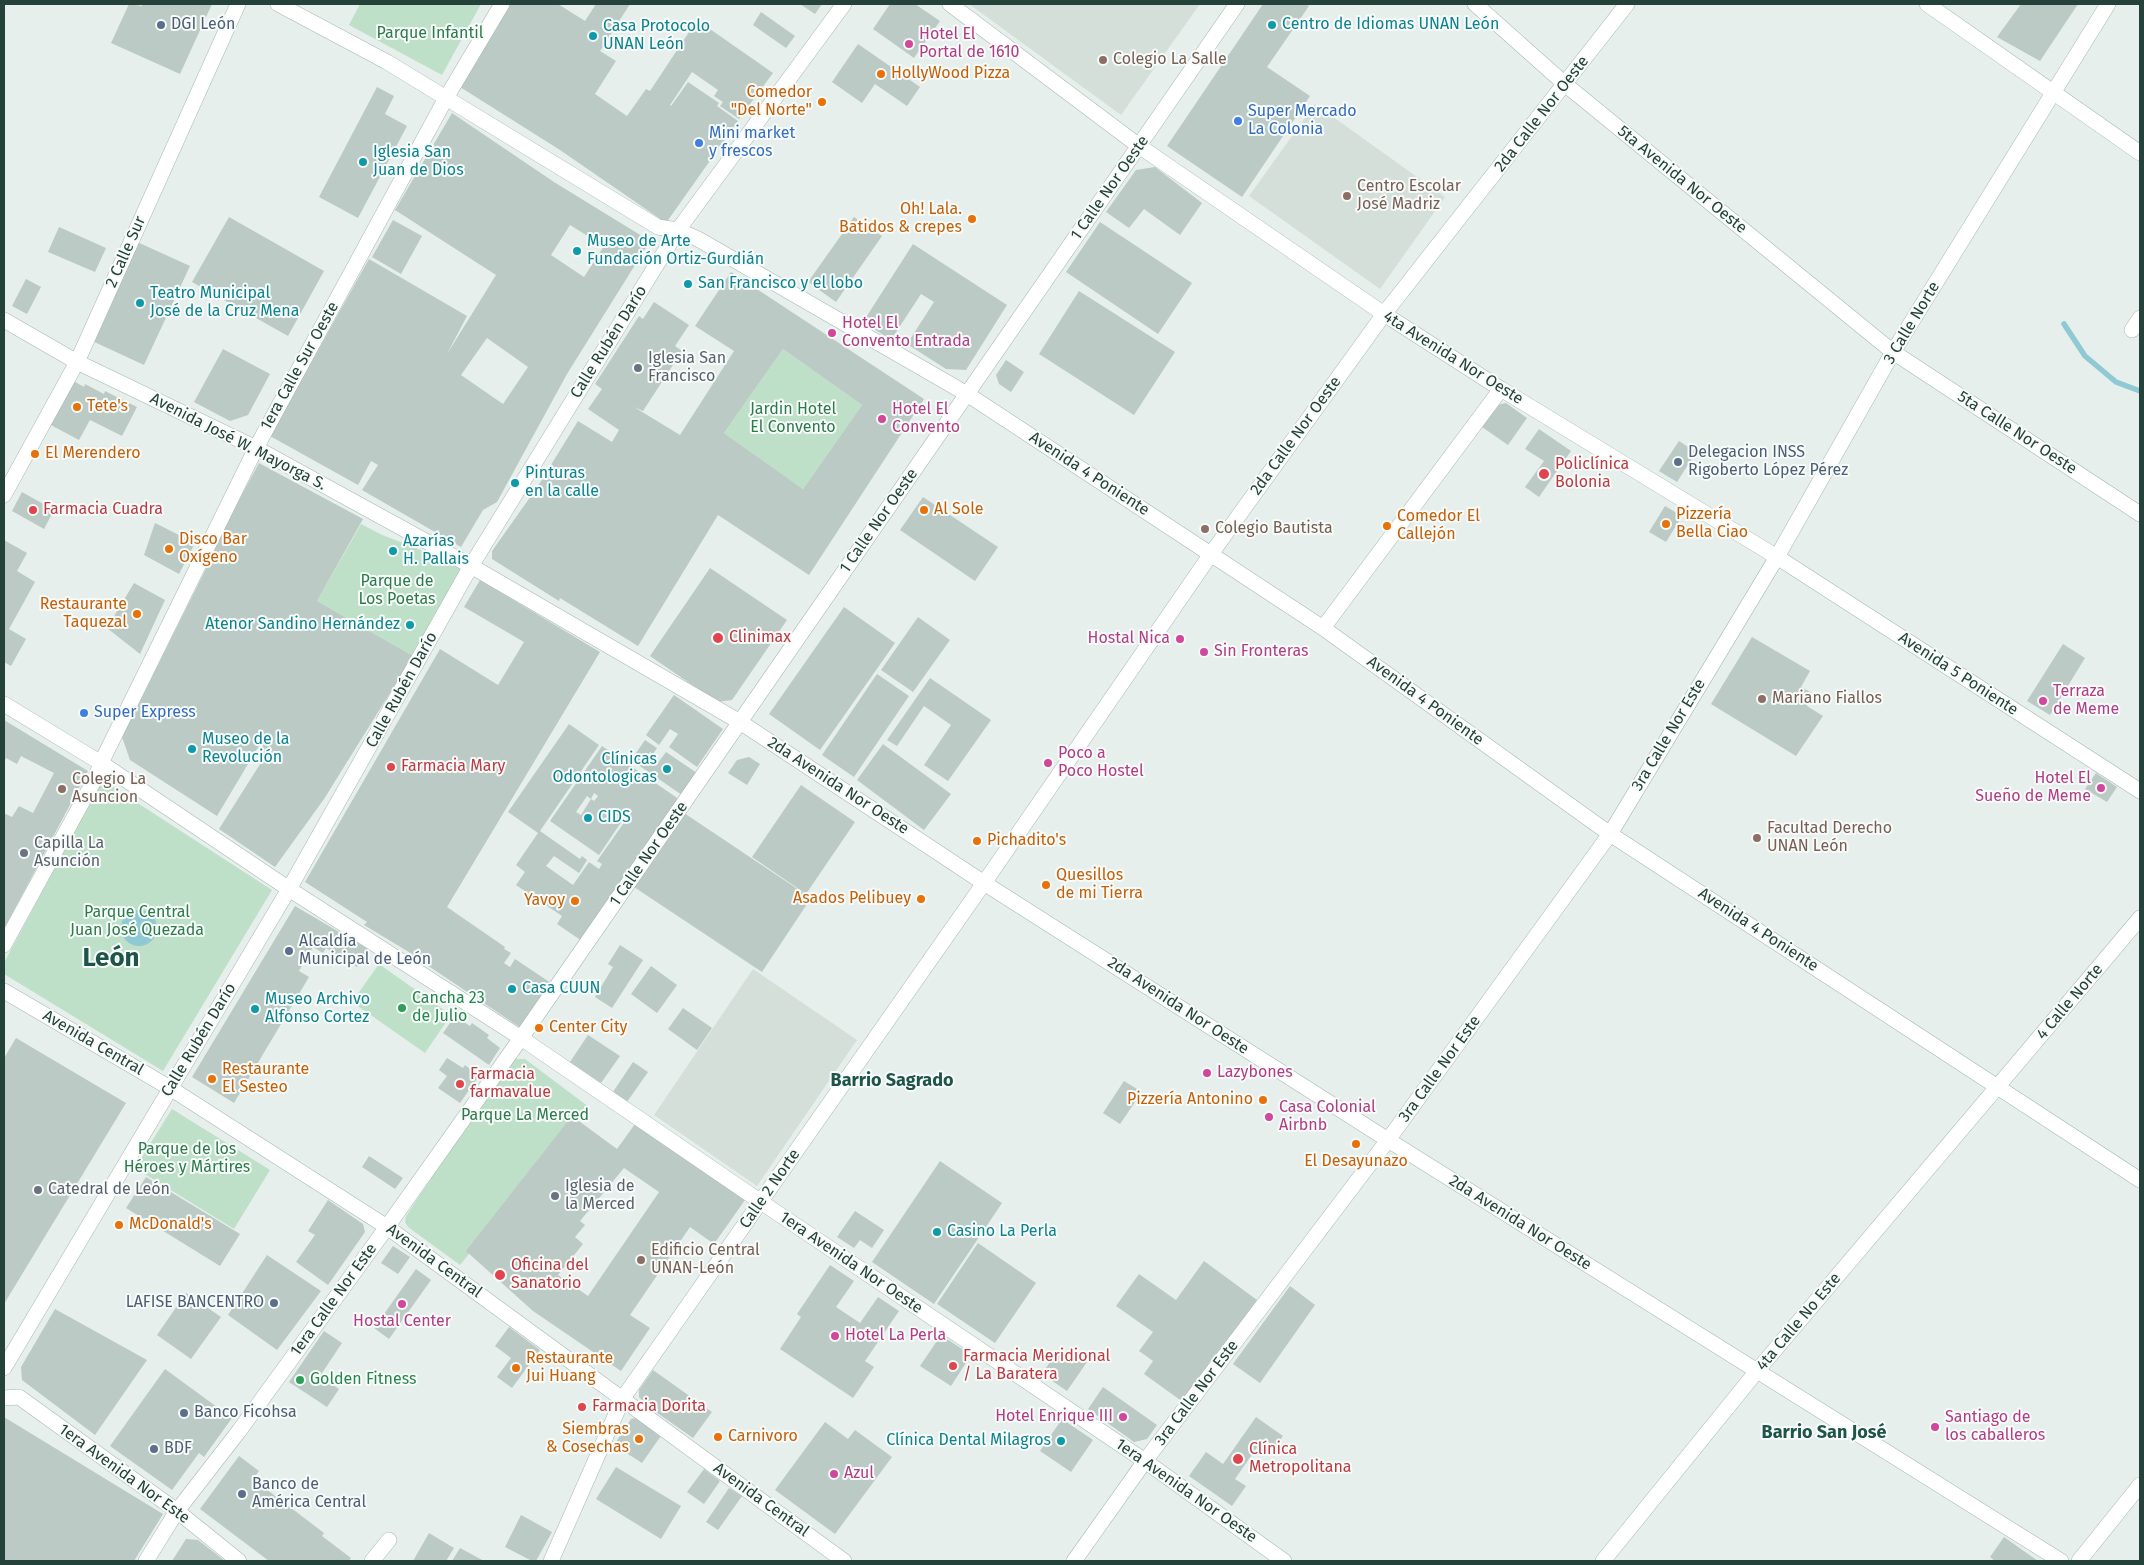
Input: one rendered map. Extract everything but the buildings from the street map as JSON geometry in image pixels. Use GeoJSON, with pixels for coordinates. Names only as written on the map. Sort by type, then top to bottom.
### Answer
{"type":"FeatureCollection","features":[{"type":"Feature","properties":{"kind":"street","name":"2 Calle Sur"},"geometry":{"type":"LineString","coordinates":[[4,495],[77,362],[238,4]]}},
{"type":"Feature","properties":{"kind":"street","name":"Avenida 4 Poniente"},"geometry":{"type":"LineString","coordinates":[[278,4],[387,62],[658,227],[678,230],[698,239],[968,394],[1323,628],[1610,834],[2140,1180]]}},
{"type":"Feature","properties":{"kind":"street","name":"1era Calle Sur Oeste"},"geometry":{"type":"LineString","coordinates":[[4,945],[96,777],[101,763],[256,448],[446,98],[502,4]]}},
{"type":"Feature","properties":{"kind":"street","name":"Calle Rubén Darío"},"geometry":{"type":"LineString","coordinates":[[4,1368],[289,889],[472,566],[678,230],[844,4]]}},
{"type":"Feature","properties":{"kind":"street","name":"4ta Avenida Nor Oeste"},"geometry":{"type":"LineString","coordinates":[[950,4],[1139,146],[1384,314],[1501,389],[1776,557]]}},
{"type":"Feature","properties":{"kind":"street","name":"1 Calle Nor Oeste"},"geometry":{"type":"LineString","coordinates":[[522,1038],[1237,4]]}},
{"type":"Feature","properties":{"kind":"street","name":"5ta Avenida Nor Oeste"},"geometry":{"type":"LineString","coordinates":[[1475,4],[1566,85],[1894,352]]}},
{"type":"Feature","properties":{"kind":"street","name":"2da Calle Nor Oeste"},"geometry":{"type":"LineString","coordinates":[[984,883],[1211,554],[1384,314],[1566,85],[1627,4]]}},
{"type":"Feature","properties":{"kind":"street"},"geometry":{"type":"LineString","coordinates":[[1927,4],[2140,153]]}},
{"type":"Feature","properties":{"kind":"street","name":"3 Calle Norte"},"geometry":{"type":"LineString","coordinates":[[1776,557],[1894,352],[2108,4]]}},
{"type":"Feature","properties":{"kind":"street","name":"Avenida José W. Mayorga S."},"geometry":{"type":"LineString","coordinates":[[4,320],[77,362],[256,448],[472,566]]}},
{"type":"Feature","properties":{"kind":"street","name":"5ta Calle Nor Oeste"},"geometry":{"type":"LineString","coordinates":[[1894,352],[2140,514]]}},
{"type":"Feature","properties":{"kind":"street"},"geometry":{"type":"LineString","coordinates":[[1323,628],[1501,389]]}},
{"type":"Feature","properties":{"kind":"street","name":"Avenida 5 Poniente"},"geometry":{"type":"LineString","coordinates":[[1776,557],[2140,791]]}},
{"type":"Feature","properties":{"kind":"street","name":"3ra Calle Nor Este"},"geometry":{"type":"LineString","coordinates":[[1074,1561],[1145,1461],[1388,1140],[1610,834],[1776,557]]}},
{"type":"Feature","properties":{"kind":"street","name":"2da Avenida Nor Oeste"},"geometry":{"type":"LineString","coordinates":[[472,566],[740,722],[984,883],[1388,1140],[2061,1561]]}},
{"type":"Feature","properties":{"kind":"street","name":"1era Avenida Nor Oeste"},"geometry":{"type":"LineString","coordinates":[[4,704],[101,763],[289,889],[522,1038],[760,1202],[1145,1461],[1284,1561]]}},
{"type":"Feature","properties":{"kind":"street","name":"Calle 2 Norte"},"geometry":{"type":"LineString","coordinates":[[551,1561],[623,1398],[984,883]]}},
{"type":"Feature","properties":{"kind":"street","name":"4 Calle Norte"},"geometry":{"type":"LineString","coordinates":[[1999,1087],[2140,918]]}},
{"type":"Feature","properties":{"kind":"street","name":"Avenida Central"},"geometry":{"type":"LineString","coordinates":[[4,992],[170,1088],[388,1227],[844,1561]]}},
{"type":"Feature","properties":{"kind":"street","name":"1era Calle Nor Este"},"geometry":{"type":"LineString","coordinates":[[146,1561],[177,1511],[239,1431],[388,1227],[522,1038]]}},
{"type":"Feature","properties":{"kind":"street","name":"4ta Calle No Este"},"geometry":{"type":"LineString","coordinates":[[1603,1561],[1757,1371],[1999,1087]]}},
{"type":"Feature","properties":{"kind":"street","name":"1era Avenida Nor Este"},"geometry":{"type":"LineString","coordinates":[[4,1398],[19,1397],[177,1511],[239,1561]]}},
{"type":"Feature","properties":{"kind":"street"},"geometry":{"type":"LineString","coordinates":[[2079,1561],[2140,1485]]}},
{"type":"Feature","properties":{"kind":"street"},"geometry":{"type":"LineString","coordinates":[[372,1561],[389,1540]]}},
{"type":"Feature","properties":{"kind":"shaded area","name":"Colegio La Salle"},"geometry":{"type":"Polygon","coordinates":[[[969,4],[1200,4],[1121,115],[969,4]]]}},
{"type":"Feature","properties":{"kind":"shaded area","name":"Centro Escolar José Madriz"},"geometry":{"type":"Polygon","coordinates":[[[1315,104],[1445,197],[1380,289],[1249,196],[1315,104]]]}},
{"type":"Feature","properties":{"kind":"shaded area"},"geometry":{"type":"Polygon","coordinates":[[[753,969],[857,1040],[757,1186],[654,1115],[753,969]]]}},
{"type":"Feature","properties":{"kind":"green space","name":"Parque Infantil"},"geometry":{"type":"Polygon","coordinates":[[[360,4],[481,4],[442,75],[349,25],[360,4]]]}},
{"type":"Feature","properties":{"kind":"green space","name":"Jardin Hotel El Convento"},"geometry":{"type":"Polygon","coordinates":[[[783,349],[862,405],[803,489],[724,433],[783,349]]]}},
{"type":"Feature","properties":{"kind":"green space","name":"Parque de Los Poetas"},"geometry":{"type":"Polygon","coordinates":[[[361,524],[380,534],[461,566],[464,580],[413,656],[317,601],[361,524]]]}},
{"type":"Feature","properties":{"kind":"green space","name":"Parque Central Juan José Quezada"},"geometry":{"type":"Polygon","coordinates":[[[102,780],[272,890],[163,1071],[4,974],[4,963],[102,780]]]}},
{"type":"Feature","properties":{"kind":"green space","name":"Cancha 23 de Julio"},"geometry":{"type":"Polygon","coordinates":[[[379,964],[451,1015],[425,1053],[352,1002],[379,964]]]}},
{"type":"Feature","properties":{"kind":"green space","name":"Parque La Merced"},"geometry":{"type":"Polygon","coordinates":[[[513,1059],[525,1059],[589,1107],[460,1265],[408,1227],[405,1222],[406,1216],[506,1066],[513,1059]]]}},
{"type":"Feature","properties":{"kind":"green space","name":"Parque de los Héroes y Mártires"},"geometry":{"type":"Polygon","coordinates":[[[172,1109],[270,1170],[234,1229],[135,1168],[172,1109]]]}},
{"type":"Feature","properties":{"kind":"water"},"geometry":{"type":"Polygon","coordinates":[[[139,910],[151,916],[157,928],[151,940],[139,946],[127,940],[121,928],[127,916],[139,910]]]}},
{"type":"Feature","properties":{"kind":"waterway"},"geometry":{"type":"LineString","coordinates":[[2064,324],[2085,356],[2116,382],[2140,391]]}},
{"type":"Feature","properties":{"kind":"place","name":"DGI León"},"geometry":{"type":"Point","coordinates":[161,25]}},
{"type":"Feature","properties":{"kind":"place","name":"Centro de Idiomas UNAN León"},"geometry":{"type":"Point","coordinates":[1272,25]}},
{"type":"Feature","properties":{"kind":"place","name":"Casa Protocolo UNAN León"},"geometry":{"type":"Point","coordinates":[593,36]}},
{"type":"Feature","properties":{"kind":"place","name":"Hotel El Portal de 1610"},"geometry":{"type":"Point","coordinates":[909,44]}},
{"type":"Feature","properties":{"kind":"place","name":"Colegio La Salle"},"geometry":{"type":"Point","coordinates":[1103,60]}},
{"type":"Feature","properties":{"kind":"place","name":"HollyWood Pizza"},"geometry":{"type":"Point","coordinates":[881,74]}},
{"type":"Feature","properties":{"kind":"place","name":"Comedor \"Del Norte\""},"geometry":{"type":"Point","coordinates":[822,102]}},
{"type":"Feature","properties":{"kind":"place","name":"Super Mercado La Colonia"},"geometry":{"type":"Point","coordinates":[1238,121]}},
{"type":"Feature","properties":{"kind":"place","name":"Mini market y frescos"},"geometry":{"type":"Point","coordinates":[699,143]}},
{"type":"Feature","properties":{"kind":"place","name":"Iglesia San Juan de Dios"},"geometry":{"type":"Point","coordinates":[363,162]}},
{"type":"Feature","properties":{"kind":"place","name":"Centro Escolar José Madriz"},"geometry":{"type":"Point","coordinates":[1347,196]}},
{"type":"Feature","properties":{"kind":"place","name":"Oh! Lala. Batidos & crepes"},"geometry":{"type":"Point","coordinates":[972,219]}},
{"type":"Feature","properties":{"kind":"place","name":"Museo de Arte Fundación Ortiz-Gurdián"},"geometry":{"type":"Point","coordinates":[577,251]}},
{"type":"Feature","properties":{"kind":"place","name":"San Francisco y el lobo"},"geometry":{"type":"Point","coordinates":[688,284]}},
{"type":"Feature","properties":{"kind":"place","name":"Teatro Municipal José de la Cruz Mena"},"geometry":{"type":"Point","coordinates":[140,303]}},
{"type":"Feature","properties":{"kind":"place","name":"Hotel El Convento Entrada"},"geometry":{"type":"Point","coordinates":[832,333]}},
{"type":"Feature","properties":{"kind":"place","name":"Iglesia San Francisco"},"geometry":{"type":"Point","coordinates":[638,368]}},
{"type":"Feature","properties":{"kind":"place","name":"Tete's"},"geometry":{"type":"Point","coordinates":[77,407]}},
{"type":"Feature","properties":{"kind":"place","name":"Hotel El Convento"},"geometry":{"type":"Point","coordinates":[882,419]}},
{"type":"Feature","properties":{"kind":"place","name":"El Merendero"},"geometry":{"type":"Point","coordinates":[35,454]}},
{"type":"Feature","properties":{"kind":"place","name":"Delegacion INSS Rigoberto López Pérez"},"geometry":{"type":"Point","coordinates":[1678,462]}},
{"type":"Feature","properties":{"kind":"place","name":"Policlínica Bolonia"},"geometry":{"type":"Point","coordinates":[1544,474]}},
{"type":"Feature","properties":{"kind":"place","name":"Pinturas en la calle"},"geometry":{"type":"Point","coordinates":[515,483]}},
{"type":"Feature","properties":{"kind":"place","name":"Farmacia Cuadra"},"geometry":{"type":"Point","coordinates":[33,510]}},
{"type":"Feature","properties":{"kind":"place","name":"Al Sole"},"geometry":{"type":"Point","coordinates":[924,510]}},
{"type":"Feature","properties":{"kind":"place","name":"Pizzería Bella Ciao"},"geometry":{"type":"Point","coordinates":[1666,524]}},
{"type":"Feature","properties":{"kind":"place","name":"Comedor El Callejón"},"geometry":{"type":"Point","coordinates":[1387,526]}},
{"type":"Feature","properties":{"kind":"place","name":"Colegio Bautista"},"geometry":{"type":"Point","coordinates":[1205,529]}},
{"type":"Feature","properties":{"kind":"place","name":"Disco Bar Oxígeno"},"geometry":{"type":"Point","coordinates":[169,549]}},
{"type":"Feature","properties":{"kind":"place","name":"Azarías H. Pallais"},"geometry":{"type":"Point","coordinates":[393,551]}},
{"type":"Feature","properties":{"kind":"place","name":"Restaurante Taquezal"},"geometry":{"type":"Point","coordinates":[137,614]}},
{"type":"Feature","properties":{"kind":"place","name":"Atenor Sandino Hernández"},"geometry":{"type":"Point","coordinates":[410,625]}},
{"type":"Feature","properties":{"kind":"place","name":"Clinimax"},"geometry":{"type":"Point","coordinates":[718,638]}},
{"type":"Feature","properties":{"kind":"place","name":"Hostal Nica"},"geometry":{"type":"Point","coordinates":[1180,639]}},
{"type":"Feature","properties":{"kind":"place","name":"Sin Fronteras"},"geometry":{"type":"Point","coordinates":[1204,652]}},
{"type":"Feature","properties":{"kind":"place","name":"Mariano Fiallos"},"geometry":{"type":"Point","coordinates":[1762,699]}},
{"type":"Feature","properties":{"kind":"place","name":"Terraza de Meme"},"geometry":{"type":"Point","coordinates":[2043,701]}},
{"type":"Feature","properties":{"kind":"place","name":"Super Express"},"geometry":{"type":"Point","coordinates":[84,713]}},
{"type":"Feature","properties":{"kind":"place","name":"Museo de la Revolución"},"geometry":{"type":"Point","coordinates":[192,749]}},
{"type":"Feature","properties":{"kind":"place","name":"Poco a Poco Hostel"},"geometry":{"type":"Point","coordinates":[1048,763]}},
{"type":"Feature","properties":{"kind":"place","name":"Farmacia Mary"},"geometry":{"type":"Point","coordinates":[391,767]}},
{"type":"Feature","properties":{"kind":"place","name":"Clínicas Odontologicas"},"geometry":{"type":"Point","coordinates":[667,769]}},
{"type":"Feature","properties":{"kind":"place","name":"Hotel El Sueño de Meme"},"geometry":{"type":"Point","coordinates":[2101,788]}},
{"type":"Feature","properties":{"kind":"place","name":"Colegio La Asuncion"},"geometry":{"type":"Point","coordinates":[62,789]}},
{"type":"Feature","properties":{"kind":"place","name":"CIDS"},"geometry":{"type":"Point","coordinates":[588,818]}},
{"type":"Feature","properties":{"kind":"place","name":"Facultad Derecho UNAN León"},"geometry":{"type":"Point","coordinates":[1757,838]}},
{"type":"Feature","properties":{"kind":"place","name":"Pichadito's"},"geometry":{"type":"Point","coordinates":[977,841]}},
{"type":"Feature","properties":{"kind":"place","name":"Capilla La Asunción"},"geometry":{"type":"Point","coordinates":[24,853]}},
{"type":"Feature","properties":{"kind":"place","name":"Quesillos de mi Tierra"},"geometry":{"type":"Point","coordinates":[1046,885]}},
{"type":"Feature","properties":{"kind":"place","name":"Asados Pelibuey"},"geometry":{"type":"Point","coordinates":[921,899]}},
{"type":"Feature","properties":{"kind":"place","name":"Yavoy"},"geometry":{"type":"Point","coordinates":[575,901]}},
{"type":"Feature","properties":{"kind":"place","name":"Alcaldía Municipal de León"},"geometry":{"type":"Point","coordinates":[289,951]}},
{"type":"Feature","properties":{"kind":"place","name":"Casa CUUN"},"geometry":{"type":"Point","coordinates":[512,989]}},
{"type":"Feature","properties":{"kind":"place","name":"Cancha 23 de Julio"},"geometry":{"type":"Point","coordinates":[402,1008]}},
{"type":"Feature","properties":{"kind":"place","name":"Museo Archivo Alfonso Cortez"},"geometry":{"type":"Point","coordinates":[255,1009]}},
{"type":"Feature","properties":{"kind":"place","name":"Center City"},"geometry":{"type":"Point","coordinates":[539,1028]}},
{"type":"Feature","properties":{"kind":"place","name":"Lazybones"},"geometry":{"type":"Point","coordinates":[1207,1073]}},
{"type":"Feature","properties":{"kind":"place","name":"Restaurante El Sesteo"},"geometry":{"type":"Point","coordinates":[212,1079]}},
{"type":"Feature","properties":{"kind":"place","name":"Farmacia farmavalue"},"geometry":{"type":"Point","coordinates":[460,1084]}},
{"type":"Feature","properties":{"kind":"place","name":"Pizzería Antonino"},"geometry":{"type":"Point","coordinates":[1263,1100]}},
{"type":"Feature","properties":{"kind":"place","name":"Casa Colonial Airbnb"},"geometry":{"type":"Point","coordinates":[1269,1117]}},
{"type":"Feature","properties":{"kind":"place","name":"El Desayunazo"},"geometry":{"type":"Point","coordinates":[1356,1144]}},
{"type":"Feature","properties":{"kind":"place","name":"Catedral de León"},"geometry":{"type":"Point","coordinates":[38,1190]}},
{"type":"Feature","properties":{"kind":"place","name":"Iglesia de la Merced"},"geometry":{"type":"Point","coordinates":[555,1196]}},
{"type":"Feature","properties":{"kind":"place","name":"McDonald's"},"geometry":{"type":"Point","coordinates":[119,1225]}},
{"type":"Feature","properties":{"kind":"place","name":"Casino La Perla"},"geometry":{"type":"Point","coordinates":[937,1232]}},
{"type":"Feature","properties":{"kind":"place","name":"Edificio Central UNAN-León"},"geometry":{"type":"Point","coordinates":[641,1260]}},
{"type":"Feature","properties":{"kind":"place","name":"Oficina del Sanatorio"},"geometry":{"type":"Point","coordinates":[500,1275]}},
{"type":"Feature","properties":{"kind":"place","name":"LAFISE BANCENTRO"},"geometry":{"type":"Point","coordinates":[274,1303]}},
{"type":"Feature","properties":{"kind":"place","name":"Hostal Center"},"geometry":{"type":"Point","coordinates":[402,1304]}},
{"type":"Feature","properties":{"kind":"place","name":"Hotel La Perla"},"geometry":{"type":"Point","coordinates":[835,1336]}},
{"type":"Feature","properties":{"kind":"place","name":"Farmacia Meridional / La Baratera"},"geometry":{"type":"Point","coordinates":[953,1366]}},
{"type":"Feature","properties":{"kind":"place","name":"Restaurante Jui Huang"},"geometry":{"type":"Point","coordinates":[516,1368]}},
{"type":"Feature","properties":{"kind":"place","name":"Golden Fitness"},"geometry":{"type":"Point","coordinates":[300,1380]}},
{"type":"Feature","properties":{"kind":"place","name":"Farmacia Dorita"},"geometry":{"type":"Point","coordinates":[582,1407]}},
{"type":"Feature","properties":{"kind":"place","name":"Banco Ficohsa"},"geometry":{"type":"Point","coordinates":[184,1413]}},
{"type":"Feature","properties":{"kind":"place","name":"Hotel Enrique III"},"geometry":{"type":"Point","coordinates":[1123,1417]}},
{"type":"Feature","properties":{"kind":"place","name":"Santiago de los caballeros"},"geometry":{"type":"Point","coordinates":[1935,1427]}},
{"type":"Feature","properties":{"kind":"place","name":"Carnivoro"},"geometry":{"type":"Point","coordinates":[718,1437]}},
{"type":"Feature","properties":{"kind":"place","name":"Siembras & Cosechas"},"geometry":{"type":"Point","coordinates":[639,1439]}},
{"type":"Feature","properties":{"kind":"place","name":"Clínica Dental Milagros"},"geometry":{"type":"Point","coordinates":[1061,1441]}},
{"type":"Feature","properties":{"kind":"place","name":"BDF"},"geometry":{"type":"Point","coordinates":[154,1449]}},
{"type":"Feature","properties":{"kind":"place","name":"Clínica Metropolitana"},"geometry":{"type":"Point","coordinates":[1238,1459]}},
{"type":"Feature","properties":{"kind":"place","name":"Azul"},"geometry":{"type":"Point","coordinates":[834,1474]}},
{"type":"Feature","properties":{"kind":"place","name":"Banco de América Central"},"geometry":{"type":"Point","coordinates":[242,1494]}},
{"type":"Feature","properties":{"kind":"district","name":"León"},"geometry":{"type":"Point","coordinates":[111,959]}},
{"type":"Feature","properties":{"kind":"district","name":"Barrio Sagrado"},"geometry":{"type":"Point","coordinates":[892,1081]}},
{"type":"Feature","properties":{"kind":"district","name":"Barrio San José"},"geometry":{"type":"Point","coordinates":[1824,1433]}}]}
